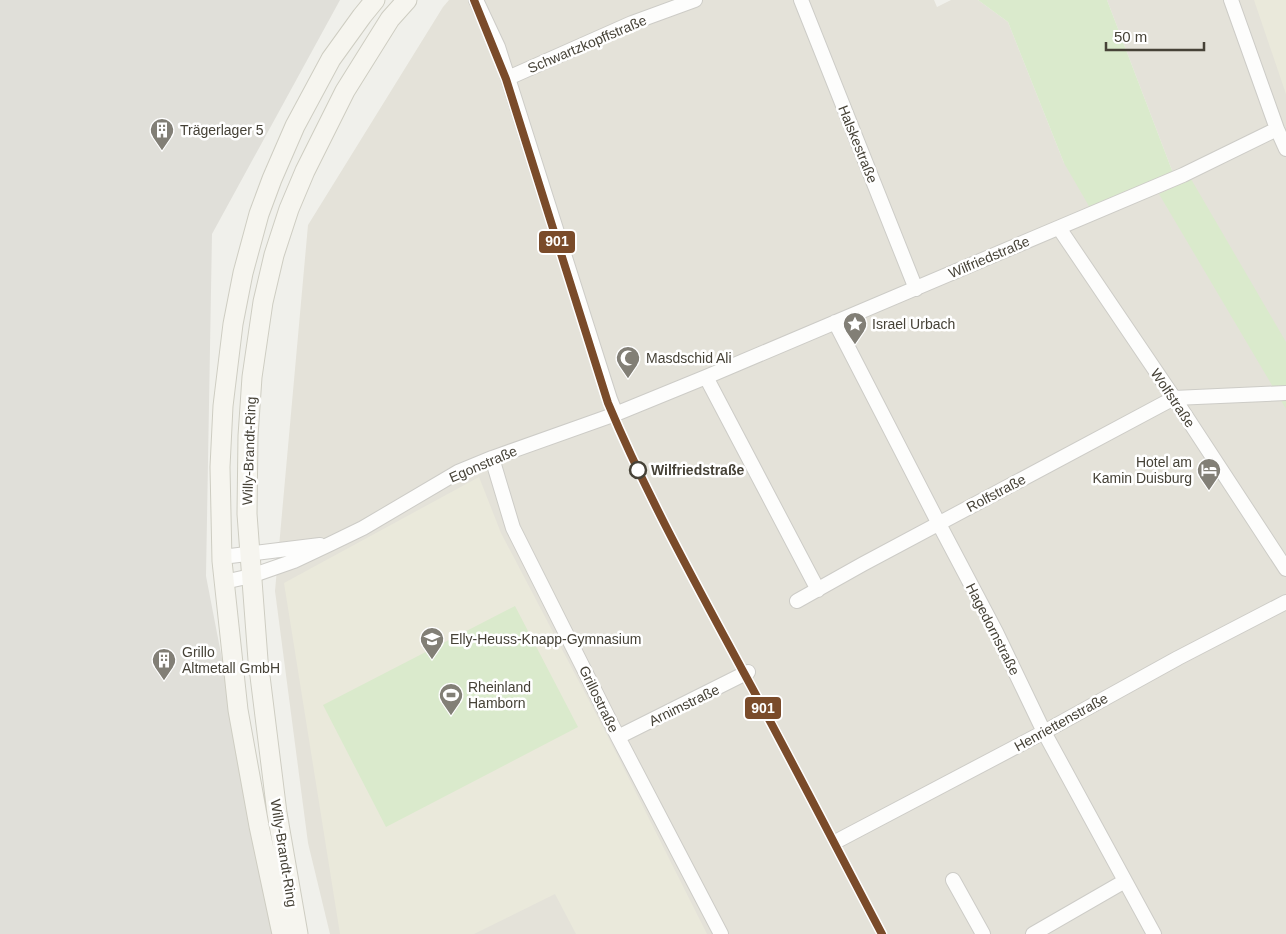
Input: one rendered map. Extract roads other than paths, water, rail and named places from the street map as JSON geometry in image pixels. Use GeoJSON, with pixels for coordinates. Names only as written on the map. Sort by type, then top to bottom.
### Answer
{"type":"FeatureCollection","features":[{"type":"Feature","properties":{"kind":"main road","name":"Willy-Brandt-Ring"},"geometry":{"type":"LineString","coordinates":[[298,934],[276,813],[258,660],[251,576],[247,485],[252,377],[263,302],[274,255],[289,209],[305,171],[345,91],[390,19],[407,0]]}},
{"type":"Feature","properties":{"kind":"main road","name":"Willy-Brandt-Ring"},"geometry":{"type":"LineString","coordinates":[[282,934],[259,826],[238,710],[222,557],[220,467],[223,406],[233,324],[243,273],[272,179],[295,126],[331,59],[372,2]]}},
{"type":"Feature","properties":{"kind":"street"},"geometry":{"type":"LineString","coordinates":[[476,0],[498,47],[616,414]]}},
{"type":"Feature","properties":{"kind":"street","name":"Schwartzkopffstraße"},"geometry":{"type":"LineString","coordinates":[[508,78],[632,23],[694,0]]}},
{"type":"Feature","properties":{"kind":"street","name":"Halskestraße"},"geometry":{"type":"LineString","coordinates":[[801,0],[916,289]]}},
{"type":"Feature","properties":{"kind":"street"},"geometry":{"type":"LineString","coordinates":[[1231,0],[1277,129],[1286,149]]}},
{"type":"Feature","properties":{"kind":"street","name":"Wilfriedstraße"},"geometry":{"type":"LineString","coordinates":[[616,414],[1183,175],[1277,129]]}},
{"type":"Feature","properties":{"kind":"street","name":"Wolfstraße"},"geometry":{"type":"LineString","coordinates":[[1059,228],[1174,398],[1286,569]]}},
{"type":"Feature","properties":{"kind":"street","name":"Hagedornstraße"},"geometry":{"type":"LineString","coordinates":[[835,322],[996,632],[1044,732],[1154,934]]}},
{"type":"Feature","properties":{"kind":"street"},"geometry":{"type":"LineString","coordinates":[[706,377],[818,590]]}},
{"type":"Feature","properties":{"kind":"street"},"geometry":{"type":"LineString","coordinates":[[1174,398],[1286,394]]}},
{"type":"Feature","properties":{"kind":"street","name":"Rolfstraße"},"geometry":{"type":"LineString","coordinates":[[797,601],[1174,398]]}},
{"type":"Feature","properties":{"kind":"street","name":"Egonstraße"},"geometry":{"type":"LineString","coordinates":[[224,582],[251,576],[294,561],[363,528],[458,472],[616,414]]}},
{"type":"Feature","properties":{"kind":"street","name":"Grillostraße"},"geometry":{"type":"LineString","coordinates":[[492,458],[513,528],[618,738],[721,934]]}},
{"type":"Feature","properties":{"kind":"street","name":"Egonstraße"},"geometry":{"type":"LineString","coordinates":[[222,557],[330,544]]}},
{"type":"Feature","properties":{"kind":"street","name":"Henriettenstraße"},"geometry":{"type":"LineString","coordinates":[[836,841],[1286,602]]}},
{"type":"Feature","properties":{"kind":"street","name":"Arnimstraße"},"geometry":{"type":"LineString","coordinates":[[618,738],[748,672]]}},
{"type":"Feature","properties":{"kind":"street"},"geometry":{"type":"LineString","coordinates":[[953,880],[983,934]]}},
{"type":"Feature","properties":{"kind":"street"},"geometry":{"type":"LineString","coordinates":[[1033,934],[1125,881]]}},
{"type":"Feature","properties":{"kind":"place","name":"Trägerlager 5"},"geometry":{"type":"Point","coordinates":[162,151]}},
{"type":"Feature","properties":{"kind":"place","name":"Israel Urbach"},"geometry":{"type":"Point","coordinates":[855,345]}},
{"type":"Feature","properties":{"kind":"place","name":"Masdschid Ali"},"geometry":{"type":"Point","coordinates":[628,379]}},
{"type":"Feature","properties":{"kind":"place","name":"Wilfriedstraße"},"geometry":{"type":"Point","coordinates":[638,470]}},
{"type":"Feature","properties":{"kind":"place","name":"Hotel am Kamin Duisburg"},"geometry":{"type":"Point","coordinates":[1209,491]}},
{"type":"Feature","properties":{"kind":"place","name":"Elly-Heuss-Knapp-Gymnasium"},"geometry":{"type":"Point","coordinates":[432,660]}},
{"type":"Feature","properties":{"kind":"place","name":"Grillo Altmetall GmbH"},"geometry":{"type":"Point","coordinates":[164,681]}},
{"type":"Feature","properties":{"kind":"place","name":"Rheinland Hamborn"},"geometry":{"type":"Point","coordinates":[451,716]}}]}
